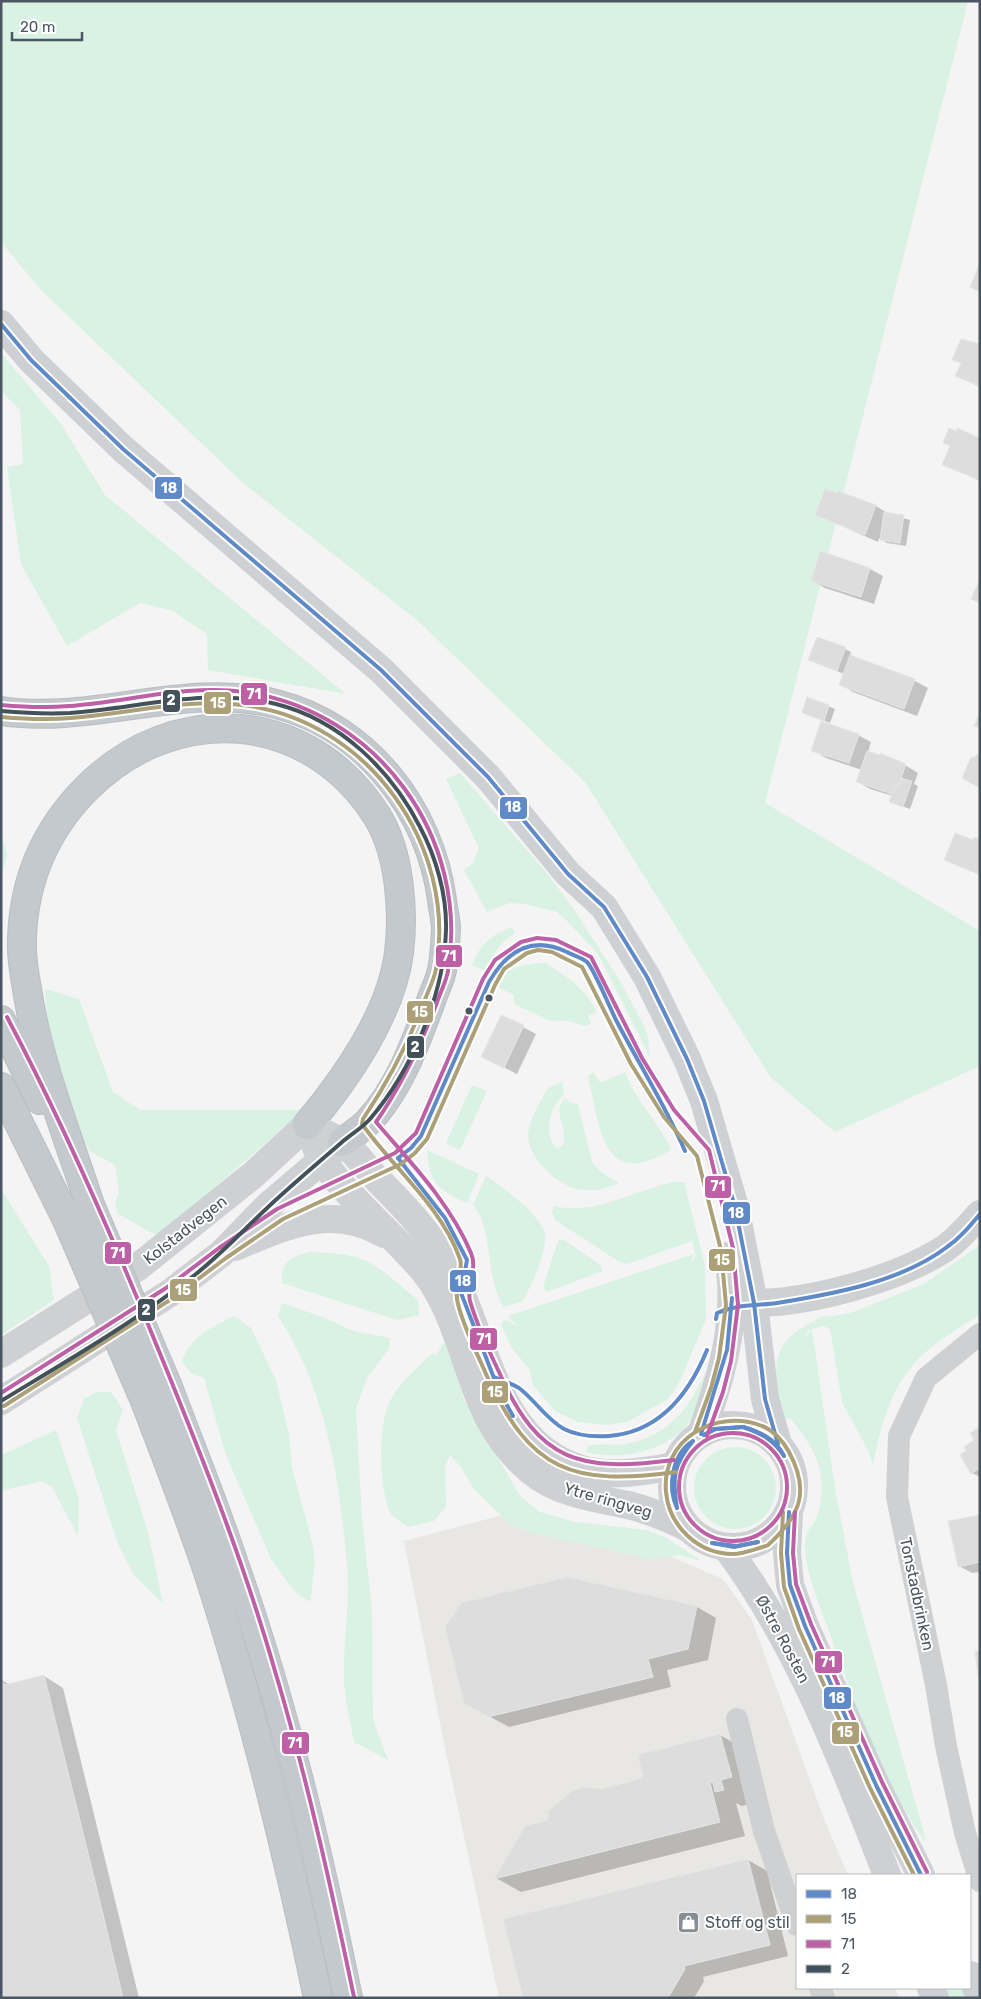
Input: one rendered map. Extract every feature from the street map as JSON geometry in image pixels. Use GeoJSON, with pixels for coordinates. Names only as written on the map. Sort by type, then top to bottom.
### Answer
{"type":"FeatureCollection","features":[{"type":"Feature","properties":{"kind":"highway"},"geometry":{"type":"LineString","coordinates":[[1,711],[58,713],[202,696],[277,704],[315,719],[345,737],[371,757],[396,785],[416,815],[430,846],[440,881],[446,928],[442,970],[420,1033],[400,1074],[368,1122],[342,1142]]}},
{"type":"Feature","properties":{"kind":"highway"},"geometry":{"type":"LineString","coordinates":[[307,1125],[330,1098],[352,1066],[370,1034],[390,987],[399,955],[402,912],[399,887],[391,850],[379,818],[355,787],[331,764],[303,748],[271,736],[238,728],[207,728],[175,734],[155,741],[119,759],[94,781],[58,819],[42,850],[30,882],[21,942],[30,1014],[90,1205],[156,1394],[232,1651],[276,1813],[318,1998]]}},
{"type":"Feature","properties":{"kind":"highway"},"geometry":{"type":"LineString","coordinates":[[1,1020],[90,1205]]}},
{"type":"Feature","properties":{"kind":"highway"},"geometry":{"type":"LineString","coordinates":[[1,1086],[156,1394],[234,1564],[261,1645],[309,1816],[348,1998]]}},
{"type":"Feature","properties":{"kind":"highway"},"geometry":{"type":"LineString","coordinates":[[1,1121],[36,1155]]}},
{"type":"Feature","properties":{"kind":"main road"},"geometry":{"type":"LineString","coordinates":[[1,324],[31,360],[123,450],[381,670],[488,777],[568,874],[588,917],[631,984],[677,1082],[703,1153],[718,1210],[730,1269],[743,1304],[765,1399],[778,1444]]}},
{"type":"Feature","properties":{"kind":"main road","name":"Ytre ringveg"},"geometry":{"type":"LineString","coordinates":[[307,1125],[342,1142],[427,1233],[441,1252],[461,1293],[500,1391],[512,1414],[528,1435],[551,1456],[582,1469],[603,1472],[637,1472],[675,1466]]}},
{"type":"Feature","properties":{"kind":"main road","name":"Ytre ringveg"},"geometry":{"type":"LineString","coordinates":[[307,1125],[322,1160],[395,1241],[419,1264],[434,1285],[446,1307],[481,1403],[492,1426],[514,1455],[534,1473],[562,1489],[661,1515],[688,1528]]}},
{"type":"Feature","properties":{"kind":"main road","name":"Kolstadvegen"},"geometry":{"type":"LineString","coordinates":[[1,1354],[138,1267],[253,1175],[307,1125]]}},
{"type":"Feature","properties":{"kind":"main road"},"geometry":{"type":"LineString","coordinates":[[1,1401],[170,1293],[222,1253],[268,1206],[342,1142]]}},
{"type":"Feature","properties":{"kind":"main road","name":"Ytre ringveg"},"geometry":{"type":"LineString","coordinates":[[222,1253],[286,1226],[327,1218],[349,1220],[375,1229],[395,1241]]}},
{"type":"Feature","properties":{"kind":"main road"},"geometry":{"type":"LineString","coordinates":[[701,1434],[717,1390],[743,1304]]}},
{"type":"Feature","properties":{"kind":"main road"},"geometry":{"type":"LineString","coordinates":[[741,1425],[761,1431],[778,1444],[789,1459],[794,1476],[794,1494],[789,1512],[778,1528],[764,1540],[746,1547],[726,1547],[699,1537],[688,1528],[678,1514],[673,1499],[672,1482],[675,1466],[685,1448],[701,1434],[720,1426],[741,1425]]}},
{"type":"Feature","properties":{"kind":"main road","name":"Østre Rosten"},"geometry":{"type":"LineString","coordinates":[[789,1512],[787,1553],[790,1586],[804,1626],[872,1777],[920,1874]]}},
{"type":"Feature","properties":{"kind":"main road","name":"Østre Rosten"},"geometry":{"type":"LineString","coordinates":[[726,1547],[761,1595],[804,1678],[856,1797],[887,1874]]}},
{"type":"Feature","properties":{"kind":"main road"},"geometry":{"type":"LineString","coordinates":[[971,1977],[980,1996]]}},
{"type":"Feature","properties":{"kind":"street"},"geometry":{"type":"LineString","coordinates":[[743,1304],[773,1303],[811,1296],[899,1273],[946,1248],[980,1214]]}},
{"type":"Feature","properties":{"kind":"street","name":"Tonstadbrinken"},"geometry":{"type":"LineString","coordinates":[[980,1334],[926,1378],[899,1436],[897,1498],[936,1685],[946,1746],[966,1834],[980,1881]]}},
{"type":"Feature","properties":{"kind":"street"},"geometry":{"type":"LineString","coordinates":[[737,1719],[764,1830],[796,1922]]}},
{"type":"Feature","properties":{"kind":"shaded area"},"geometry":{"type":"Polygon","coordinates":[[[499,1516],[667,1555],[723,1579],[752,1620],[824,1819],[848,1874],[796,1874],[796,1989],[895,1989],[899,1998],[499,1998],[446,1753],[404,1541],[499,1516]]]}},
{"type":"Feature","properties":{"kind":"green space"},"geometry":{"type":"Polygon","coordinates":[[[1,1],[968,1],[765,803],[980,931],[980,1066],[835,1132],[771,1078],[585,782],[418,621],[243,483],[42,291],[1,242],[1,1]]]}},
{"type":"Feature","properties":{"kind":"green space"},"geometry":{"type":"Polygon","coordinates":[[[1,353],[61,424],[105,495],[346,694],[208,670],[207,634],[171,610],[140,603],[67,646],[21,564],[7,467],[23,464],[20,410],[1,391],[1,353]]]}},
{"type":"Feature","properties":{"kind":"green space"},"geometry":{"type":"Polygon","coordinates":[[[460,773],[546,872],[573,908],[620,981],[644,1026],[648,1037],[650,1057],[598,954],[557,912],[525,904],[510,903],[487,912],[464,870],[473,863],[479,848],[446,779],[460,773]]]}},
{"type":"Feature","properties":{"kind":"green space"},"geometry":{"type":"Polygon","coordinates":[[[1,833],[7,854],[1,877],[1,833]]]}},
{"type":"Feature","properties":{"kind":"green space"},"geometry":{"type":"Polygon","coordinates":[[[512,927],[515,933],[501,945],[485,971],[472,965],[487,941],[498,933],[512,927]]]}},
{"type":"Feature","properties":{"kind":"green space"},"geometry":{"type":"Polygon","coordinates":[[[546,963],[568,978],[588,997],[597,1012],[588,1016],[591,1024],[584,1026],[569,1021],[548,1020],[514,1004],[514,995],[497,987],[499,980],[509,971],[524,965],[546,963]]]}},
{"type":"Feature","properties":{"kind":"green space"},"geometry":{"type":"Polygon","coordinates":[[[45,989],[79,999],[113,1092],[140,1110],[304,1110],[171,1225],[156,1235],[118,1214],[115,1204],[119,1192],[115,1165],[89,1151],[80,1132],[47,1030],[45,989]]]}},
{"type":"Feature","properties":{"kind":"green space"},"geometry":{"type":"Polygon","coordinates":[[[594,1072],[600,1083],[625,1072],[629,1082],[671,1150],[648,1161],[631,1163],[618,1159],[609,1149],[602,1136],[597,1119],[588,1076],[594,1072]]]}},
{"type":"Feature","properties":{"kind":"green space"},"geometry":{"type":"Polygon","coordinates":[[[562,1082],[564,1095],[555,1106],[550,1121],[550,1137],[553,1144],[558,1149],[563,1145],[564,1131],[560,1108],[566,1098],[570,1103],[578,1104],[592,1162],[602,1173],[619,1183],[593,1190],[577,1189],[560,1182],[544,1168],[532,1152],[528,1134],[533,1116],[548,1088],[562,1082]]]}},
{"type":"Feature","properties":{"kind":"green space"},"geometry":{"type":"Polygon","coordinates":[[[472,1085],[487,1091],[460,1150],[446,1143],[472,1085]]]}},
{"type":"Feature","properties":{"kind":"green space"},"geometry":{"type":"Polygon","coordinates":[[[427,1150],[479,1174],[467,1203],[449,1194],[437,1184],[430,1170],[427,1150]]]}},
{"type":"Feature","properties":{"kind":"green space"},"geometry":{"type":"Polygon","coordinates":[[[486,1176],[511,1194],[537,1219],[545,1235],[541,1259],[523,1301],[504,1307],[494,1283],[484,1227],[480,1215],[473,1205],[486,1176]]]}},
{"type":"Feature","properties":{"kind":"green space"},"geometry":{"type":"Polygon","coordinates":[[[674,1182],[684,1182],[705,1265],[706,1319],[680,1381],[668,1399],[627,1422],[606,1425],[578,1422],[555,1411],[533,1385],[529,1369],[512,1348],[501,1325],[505,1320],[518,1326],[508,1316],[694,1254],[690,1264],[696,1256],[692,1241],[627,1264],[618,1261],[555,1220],[552,1211],[554,1206],[585,1208],[600,1205],[674,1182]]]}},
{"type":"Feature","properties":{"kind":"green space"},"geometry":{"type":"Polygon","coordinates":[[[1,1189],[49,1266],[54,1300],[1,1335],[1,1189]]]}},
{"type":"Feature","properties":{"kind":"green space"},"geometry":{"type":"Polygon","coordinates":[[[563,1239],[600,1265],[603,1271],[547,1292],[543,1287],[558,1241],[563,1239]]]}},
{"type":"Feature","properties":{"kind":"green space"},"geometry":{"type":"Polygon","coordinates":[[[980,1245],[980,1314],[935,1344],[916,1361],[906,1374],[890,1402],[880,1433],[873,1465],[869,1452],[842,1402],[830,1329],[823,1326],[809,1330],[803,1339],[812,1330],[836,1494],[853,1583],[926,1840],[924,1841],[909,1818],[871,1741],[849,1687],[813,1587],[806,1558],[805,1541],[808,1531],[816,1519],[820,1504],[821,1477],[814,1453],[807,1441],[790,1418],[787,1420],[783,1413],[778,1396],[777,1360],[786,1341],[802,1327],[826,1315],[827,1317],[850,1313],[924,1284],[980,1245]]]}},
{"type":"Feature","properties":{"kind":"green space"},"geometry":{"type":"Polygon","coordinates":[[[310,1252],[351,1256],[371,1264],[418,1300],[419,1315],[397,1320],[282,1283],[283,1270],[288,1261],[310,1252]]]}},
{"type":"Feature","properties":{"kind":"green space"},"geometry":{"type":"Polygon","coordinates":[[[282,1303],[328,1319],[353,1331],[390,1338],[389,1348],[367,1378],[356,1408],[362,1520],[372,1608],[373,1720],[388,1760],[354,1742],[344,1680],[348,1578],[335,1467],[319,1405],[308,1374],[295,1345],[278,1316],[282,1303]]]}},
{"type":"Feature","properties":{"kind":"green space"},"geometry":{"type":"Polygon","coordinates":[[[234,1316],[251,1328],[276,1380],[289,1435],[292,1468],[312,1542],[315,1562],[310,1602],[294,1591],[271,1559],[226,1455],[204,1378],[190,1372],[182,1361],[191,1344],[197,1338],[234,1316]]]}},
{"type":"Feature","properties":{"kind":"green space"},"geometry":{"type":"Polygon","coordinates":[[[445,1340],[465,1402],[521,1497],[540,1512],[575,1522],[646,1530],[665,1537],[702,1561],[679,1555],[650,1559],[528,1532],[510,1524],[473,1488],[460,1466],[450,1455],[445,1467],[446,1507],[434,1521],[408,1527],[391,1514],[386,1501],[381,1455],[386,1409],[391,1399],[410,1374],[433,1353],[436,1356],[445,1340]]]}},
{"type":"Feature","properties":{"kind":"green space"},"geometry":{"type":"Polygon","coordinates":[[[709,1365],[698,1409],[687,1426],[675,1436],[662,1444],[632,1454],[601,1455],[586,1452],[588,1446],[621,1445],[642,1440],[668,1426],[687,1405],[709,1365]]]}},
{"type":"Feature","properties":{"kind":"green space"},"geometry":{"type":"Polygon","coordinates":[[[97,1392],[111,1392],[123,1410],[116,1430],[148,1532],[163,1604],[134,1575],[118,1544],[77,1418],[84,1399],[97,1392]]]}},
{"type":"Feature","properties":{"kind":"green space"},"geometry":{"type":"Polygon","coordinates":[[[56,1430],[79,1500],[78,1536],[52,1487],[42,1481],[1,1491],[1,1455],[56,1430]]]}},
{"type":"Feature","properties":{"kind":"green space"},"geometry":{"type":"Polygon","coordinates":[[[727,1447],[743,1447],[758,1454],[769,1465],[776,1480],[773,1504],[764,1517],[743,1529],[727,1529],[712,1522],[701,1511],[694,1496],[694,1480],[701,1465],[712,1454],[727,1447]]]}},
{"type":"Feature","properties":{"kind":"green space"},"geometry":{"type":"Polygon","coordinates":[[[944,1989],[962,1989],[967,1998],[949,1998],[944,1989]]]}},
{"type":"Feature","properties":{"kind":"building"},"geometry":{"type":"Polygon","coordinates":[[[980,263],[980,292],[970,287],[980,263]]]}},
{"type":"Feature","properties":{"kind":"building"},"geometry":{"type":"Polygon","coordinates":[[[961,339],[980,344],[980,386],[955,376],[961,363],[952,360],[961,339]]]}},
{"type":"Feature","properties":{"kind":"building"},"geometry":{"type":"Polygon","coordinates":[[[949,428],[956,431],[957,428],[980,438],[980,480],[942,465],[950,446],[943,443],[949,428]]]}},
{"type":"Feature","properties":{"kind":"building"},"geometry":{"type":"Polygon","coordinates":[[[825,489],[837,493],[838,491],[876,505],[865,535],[815,515],[825,489]]]}},
{"type":"Feature","properties":{"kind":"building"},"geometry":{"type":"Polygon","coordinates":[[[884,512],[904,515],[900,543],[880,540],[884,512]]]}},
{"type":"Feature","properties":{"kind":"building"},"geometry":{"type":"Polygon","coordinates":[[[820,551],[870,568],[861,597],[811,581],[820,551]]]}},
{"type":"Feature","properties":{"kind":"building"},"geometry":{"type":"Polygon","coordinates":[[[980,579],[980,603],[971,599],[980,579]]]}},
{"type":"Feature","properties":{"kind":"building"},"geometry":{"type":"Polygon","coordinates":[[[817,637],[846,647],[837,671],[808,660],[817,637]]]}},
{"type":"Feature","properties":{"kind":"building"},"geometry":{"type":"Polygon","coordinates":[[[850,655],[915,679],[904,709],[839,685],[850,655]]]}},
{"type":"Feature","properties":{"kind":"building"},"geometry":{"type":"Polygon","coordinates":[[[807,697],[829,705],[824,721],[802,713],[807,697]]]}},
{"type":"Feature","properties":{"kind":"building"},"geometry":{"type":"Polygon","coordinates":[[[980,712],[980,728],[974,726],[980,712]]]}},
{"type":"Feature","properties":{"kind":"building"},"geometry":{"type":"Polygon","coordinates":[[[821,721],[859,734],[849,763],[811,751],[821,721]]]}},
{"type":"Feature","properties":{"kind":"building"},"geometry":{"type":"Polygon","coordinates":[[[867,751],[880,755],[880,753],[906,764],[898,787],[895,786],[892,794],[856,782],[867,751]]]}},
{"type":"Feature","properties":{"kind":"building"},"geometry":{"type":"Polygon","coordinates":[[[980,752],[980,788],[962,778],[971,757],[973,758],[980,752]]]}},
{"type":"Feature","properties":{"kind":"building"},"geometry":{"type":"Polygon","coordinates":[[[901,778],[912,781],[903,807],[889,802],[895,786],[898,787],[901,778]]]}},
{"type":"Feature","properties":{"kind":"building"},"geometry":{"type":"Polygon","coordinates":[[[955,833],[973,840],[974,837],[980,839],[980,875],[944,860],[955,833]]]}},
{"type":"Feature","properties":{"kind":"building"},"geometry":{"type":"Polygon","coordinates":[[[501,1015],[524,1025],[504,1068],[481,1057],[501,1015]]]}},
{"type":"Feature","properties":{"kind":"building"},"geometry":{"type":"Polygon","coordinates":[[[980,1427],[980,1472],[978,1469],[971,1474],[960,1455],[966,1451],[964,1447],[974,1440],[970,1433],[980,1427]]]}},
{"type":"Feature","properties":{"kind":"building"},"geometry":{"type":"Polygon","coordinates":[[[980,1515],[980,1562],[958,1567],[948,1521],[980,1515]]]}},
{"type":"Feature","properties":{"kind":"building"},"geometry":{"type":"Polygon","coordinates":[[[567,1577],[697,1606],[688,1649],[648,1659],[653,1677],[488,1717],[464,1703],[445,1627],[461,1603],[567,1577]]]}},
{"type":"Feature","properties":{"kind":"building"},"geometry":{"type":"Polygon","coordinates":[[[980,1651],[980,1681],[979,1681],[975,1652],[980,1651]]]}},
{"type":"Feature","properties":{"kind":"building"},"geometry":{"type":"Polygon","coordinates":[[[44,1675],[123,1998],[1,1998],[1,1678],[4,1685],[44,1675]]]}},
{"type":"Feature","properties":{"kind":"building"},"geometry":{"type":"Polygon","coordinates":[[[720,1734],[732,1777],[721,1780],[724,1790],[715,1792],[713,1782],[710,1783],[720,1822],[494,1879],[525,1826],[548,1820],[548,1811],[572,1791],[584,1787],[601,1789],[643,1778],[638,1755],[720,1734]]]}},
{"type":"Feature","properties":{"kind":"building"},"geometry":{"type":"Polygon","coordinates":[[[748,1859],[770,1945],[684,1966],[685,1969],[668,1998],[523,1998],[503,1919],[748,1859]]]}},
{"type":"Feature","properties":{"kind":"transit line","name":"18"},"geometry":{"type":"LineString","coordinates":[[1,324],[31,360],[123,449],[381,670],[488,777],[568,874],[604,907],[647,977],[687,1059],[704,1101],[735,1207],[754,1303],[765,1399],[778,1444]]}},
{"type":"Feature","properties":{"kind":"transit line","name":"71"},"geometry":{"type":"LineString","coordinates":[[1,705],[61,707],[201,690],[245,692],[293,704],[336,725],[373,754],[405,789],[429,829],[444,874],[451,922],[448,971],[424,1035],[410,1065],[376,1122],[429,1184],[462,1235],[473,1259],[469,1295],[476,1319],[514,1402],[530,1426],[547,1443],[566,1455],[588,1461],[613,1464],[674,1460]]}},
{"type":"Feature","properties":{"kind":"transit line","name":"2"},"geometry":{"type":"LineString","coordinates":[[1,711],[70,713],[173,700],[225,698],[250,699],[276,704],[321,722],[342,735],[379,767],[408,806],[426,839],[436,864],[445,903],[446,917],[444,955],[439,980],[423,1030],[399,1078],[370,1119],[287,1190],[218,1255],[173,1292],[125,1325],[1,1401]]}},
{"type":"Feature","properties":{"kind":"transit line","name":"15"},"geometry":{"type":"LineString","coordinates":[[1,717],[62,719],[178,705],[221,703],[242,705],[287,715],[328,735],[364,762],[394,796],[417,835],[433,878],[439,923],[436,969],[418,1018],[389,1077],[363,1119],[362,1124],[416,1188],[452,1240],[461,1263],[457,1298],[463,1322],[486,1374],[503,1407],[520,1433],[538,1452],[559,1465],[582,1473],[609,1476],[640,1476],[676,1472]]}},
{"type":"Feature","properties":{"kind":"transit line","name":"71"},"geometry":{"type":"LineString","coordinates":[[1,1393],[166,1288],[219,1248],[277,1209],[395,1153],[416,1133],[483,979],[495,960],[521,942],[537,938],[556,940],[591,957],[642,1058],[674,1110],[709,1150],[733,1248],[738,1305],[731,1361],[723,1392],[707,1436]]}},
{"type":"Feature","properties":{"kind":"transit line","name":"18"},"geometry":{"type":"LineString","coordinates":[[398,1158],[411,1148],[421,1136],[489,982],[496,971],[512,954],[532,946],[543,945],[567,952],[587,962],[590,966],[616,1020],[685,1151]]}},
{"type":"Feature","properties":{"kind":"transit line","name":"15"},"geometry":{"type":"LineString","coordinates":[[4,1406],[173,1298],[226,1258],[283,1219],[401,1164],[415,1153],[427,1139],[495,985],[504,969],[527,953],[538,950],[552,952],[582,967],[631,1064],[664,1117],[697,1156],[721,1250],[726,1305],[719,1358],[711,1388],[695,1432]]}},
{"type":"Feature","properties":{"kind":"transit line","name":"71"},"geometry":{"type":"LineString","coordinates":[[7,1017],[49,1100],[107,1227],[177,1395],[236,1551],[263,1631],[298,1752],[354,1997]]}},
{"type":"Feature","properties":{"kind":"transit line","name":"18"},"geometry":{"type":"LineString","coordinates":[[398,1158],[445,1218],[467,1260],[461,1293],[499,1391],[513,1416]]}},
{"type":"Feature","properties":{"kind":"transit line","name":"18"},"geometry":{"type":"LineString","coordinates":[[716,1319],[717,1313],[732,1308],[777,1303],[843,1291],[888,1278],[929,1259],[947,1247],[961,1236],[980,1214]]}},
{"type":"Feature","properties":{"kind":"transit line","name":"18"},"geometry":{"type":"LineString","coordinates":[[701,1434],[727,1350],[732,1298]]}},
{"type":"Feature","properties":{"kind":"transit line","name":"18"},"geometry":{"type":"LineString","coordinates":[[494,1377],[519,1388],[564,1429],[586,1435],[609,1436],[627,1433],[658,1419],[682,1395],[700,1366],[707,1350]]}},
{"type":"Feature","properties":{"kind":"transit line","name":"15"},"geometry":{"type":"LineString","coordinates":[[766,1546],[737,1554],[720,1553],[697,1543],[679,1527],[668,1504],[666,1492],[667,1473],[672,1457],[682,1443],[695,1432],[710,1425],[727,1421],[744,1421],[770,1430],[787,1448],[799,1479],[799,1502],[795,1513],[788,1523],[768,1545]]}},
{"type":"Feature","properties":{"kind":"transit line","name":"18"},"geometry":{"type":"LineString","coordinates":[[704,1435],[714,1429],[743,1427]]}},
{"type":"Feature","properties":{"kind":"transit line","name":"18"},"geometry":{"type":"LineString","coordinates":[[704,1435],[716,1429],[743,1427]]}},
{"type":"Feature","properties":{"kind":"transit line","name":"18"},"geometry":{"type":"LineString","coordinates":[[743,1427],[767,1437],[777,1445],[784,1456]]}},
{"type":"Feature","properties":{"kind":"transit line","name":"18"},"geometry":{"type":"LineString","coordinates":[[743,1427],[766,1438],[784,1456]]}},
{"type":"Feature","properties":{"kind":"transit line","name":"71"},"geometry":{"type":"LineString","coordinates":[[733,1433],[754,1437],[771,1449],[783,1466],[787,1487],[783,1508],[771,1525],[754,1537],[733,1541],[712,1537],[695,1525],[683,1508],[679,1487],[683,1466],[695,1449],[712,1437],[733,1433]]}},
{"type":"Feature","properties":{"kind":"transit line","name":"18"},"geometry":{"type":"LineString","coordinates":[[677,1508],[672,1490],[673,1471],[680,1454],[693,1441]]}},
{"type":"Feature","properties":{"kind":"transit line","name":"18"},"geometry":{"type":"LineString","coordinates":[[677,1508],[676,1472],[681,1457],[693,1441]]}},
{"type":"Feature","properties":{"kind":"transit line","name":"15"},"geometry":{"type":"LineString","coordinates":[[783,1512],[781,1553],[784,1587],[799,1629],[870,1788],[913,1874]]}},
{"type":"Feature","properties":{"kind":"transit line","name":"18"},"geometry":{"type":"LineString","coordinates":[[789,1512],[787,1553],[790,1585],[805,1626],[876,1785],[920,1874]]}},
{"type":"Feature","properties":{"kind":"transit line","name":"71"},"geometry":{"type":"LineString","coordinates":[[795,1512],[793,1553],[796,1584],[811,1624],[882,1782],[927,1872]]}},
{"type":"Feature","properties":{"kind":"transit line","name":"18"},"geometry":{"type":"LineString","coordinates":[[712,1543],[737,1546],[758,1542]]}},
{"type":"Feature","properties":{"kind":"transit line","name":"18"},"geometry":{"type":"LineString","coordinates":[[712,1543],[734,1547],[758,1542]]}},
{"type":"Feature","properties":{"kind":"place","name":"Stoff og stil"},"geometry":{"type":"Point","coordinates":[689,1922]}}]}
